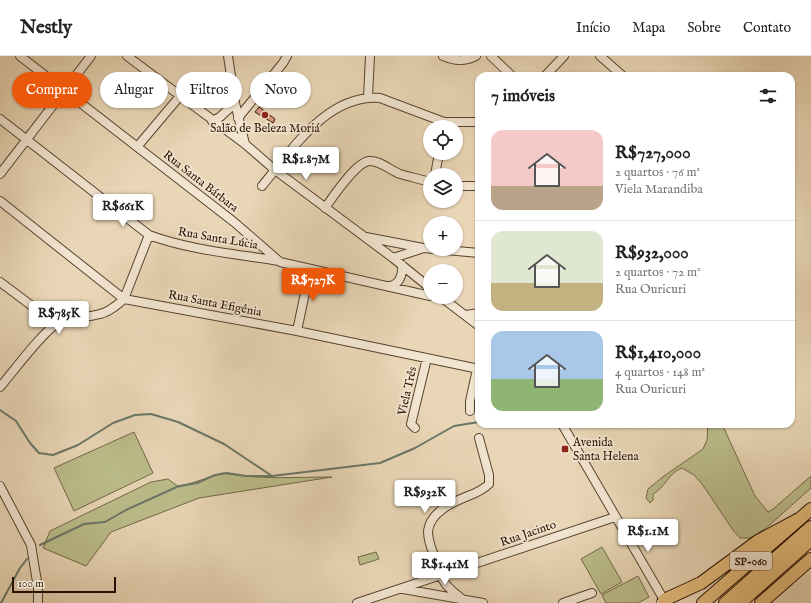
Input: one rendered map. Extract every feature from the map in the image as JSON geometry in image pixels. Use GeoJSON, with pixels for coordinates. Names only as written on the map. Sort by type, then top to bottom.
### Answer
{"type":"FeatureCollection","features":[{"type":"Feature","properties":{"kind":"highway","name":"SP-060"},"geometry":{"type":"LineString","coordinates":[[703,603],[811,509]]}},
{"type":"Feature","properties":{"kind":"highway"},"geometry":{"type":"LineString","coordinates":[[662,602],[701,583],[758,541],[799,519]]}},
{"type":"Feature","properties":{"kind":"highway","name":"SP-060"},"geometry":{"type":"LineString","coordinates":[[725,603],[811,527]]}},
{"type":"Feature","properties":{"kind":"highway","name":"SP-060"},"geometry":{"type":"LineString","coordinates":[[740,603],[811,540]]}},
{"type":"Feature","properties":{"kind":"highway","name":"SP-060"},"geometry":{"type":"LineString","coordinates":[[761,603],[811,559]]}},
{"type":"Feature","properties":{"kind":"street","name":"Rua Santa Bárbara"},"geometry":{"type":"LineString","coordinates":[[20,56],[41,72]]}},
{"type":"Feature","properties":{"kind":"street"},"geometry":{"type":"LineString","coordinates":[[78,72],[91,56]]}},
{"type":"Feature","properties":{"kind":"street"},"geometry":{"type":"LineString","coordinates":[[127,56],[176,93]]}},
{"type":"Feature","properties":{"kind":"street"},"geometry":{"type":"LineString","coordinates":[[228,56],[230,72]]}},
{"type":"Feature","properties":{"kind":"street"},"geometry":{"type":"LineString","coordinates":[[238,118],[283,63],[287,56]]}},
{"type":"Feature","properties":{"kind":"street"},"geometry":{"type":"LineString","coordinates":[[368,97],[370,56]]}},
{"type":"Feature","properties":{"kind":"street"},"geometry":{"type":"LineString","coordinates":[[443,56],[452,60],[462,61],[476,56]]}},
{"type":"Feature","properties":{"kind":"street"},"geometry":{"type":"LineString","coordinates":[[491,56],[508,72]]}},
{"type":"Feature","properties":{"kind":"street"},"geometry":{"type":"LineString","coordinates":[[549,72],[564,56]]}},
{"type":"Feature","properties":{"kind":"street"},"geometry":{"type":"LineString","coordinates":[[600,56],[618,72]]}},
{"type":"Feature","properties":{"kind":"street"},"geometry":{"type":"LineString","coordinates":[[262,186],[321,119],[337,107],[354,100],[368,97],[380,98],[434,120]]}},
{"type":"Feature","properties":{"kind":"street"},"geometry":{"type":"LineString","coordinates":[[137,147],[176,101]]}},
{"type":"Feature","properties":{"kind":"street"},"geometry":{"type":"LineString","coordinates":[[0,174],[50,108]]}},
{"type":"Feature","properties":{"kind":"street","name":"Rua Santa Bárbara"},"geometry":{"type":"LineString","coordinates":[[87,108],[234,222],[280,262],[423,295]]}},
{"type":"Feature","properties":{"kind":"street"},"geometry":{"type":"LineString","coordinates":[[196,108],[245,144],[275,170],[324,208],[393,258],[423,282]]}},
{"type":"Feature","properties":{"kind":"street"},"geometry":{"type":"LineString","coordinates":[[212,120],[220,117],[230,108]]}},
{"type":"Feature","properties":{"kind":"street"},"geometry":{"type":"LineString","coordinates":[[236,108],[245,144]]}},
{"type":"Feature","properties":{"kind":"street","name":"Rua Santa Lúcia"},"geometry":{"type":"LineString","coordinates":[[0,119],[149,235],[184,245],[280,262]]}},
{"type":"Feature","properties":{"kind":"street"},"geometry":{"type":"LineString","coordinates":[[463,123],[475,122]]}},
{"type":"Feature","properties":{"kind":"street"},"geometry":{"type":"LineString","coordinates":[[324,208],[356,169],[364,163],[370,161],[379,163],[399,173],[423,180]]}},
{"type":"Feature","properties":{"kind":"street"},"geometry":{"type":"LineString","coordinates":[[463,186],[475,186]]}},
{"type":"Feature","properties":{"kind":"street","name":"Rua Santa Efigênia"},"geometry":{"type":"LineString","coordinates":[[0,201],[124,299],[297,331],[475,368]]}},
{"type":"Feature","properties":{"kind":"street"},"geometry":{"type":"LineString","coordinates":[[0,388],[46,332],[56,324],[64,320],[100,314],[124,299],[149,235]]}},
{"type":"Feature","properties":{"kind":"street"},"geometry":{"type":"LineString","coordinates":[[363,236],[423,248]]}},
{"type":"Feature","properties":{"kind":"street"},"geometry":{"type":"LineString","coordinates":[[393,258],[423,248]]}},
{"type":"Feature","properties":{"kind":"street"},"geometry":{"type":"LineString","coordinates":[[463,252],[475,253]]}},
{"type":"Feature","properties":{"kind":"street"},"geometry":{"type":"LineString","coordinates":[[385,286],[392,286],[396,283],[400,278],[402,265]]}},
{"type":"Feature","properties":{"kind":"street"},"geometry":{"type":"LineString","coordinates":[[297,331],[310,270]]}},
{"type":"Feature","properties":{"kind":"street"},"geometry":{"type":"LineString","coordinates":[[0,282],[56,324]]}},
{"type":"Feature","properties":{"kind":"street"},"geometry":{"type":"LineString","coordinates":[[451,304],[475,323]]}},
{"type":"Feature","properties":{"kind":"street"},"geometry":{"type":"LineString","coordinates":[[466,315],[475,314]]}},
{"type":"Feature","properties":{"kind":"street","name":"Viela Três"},"geometry":{"type":"LineString","coordinates":[[415,428],[411,424],[427,358]]}},
{"type":"Feature","properties":{"kind":"street"},"geometry":{"type":"LineString","coordinates":[[470,411],[470,401],[475,381]]}},
{"type":"Feature","properties":{"kind":"street"},"geometry":{"type":"LineString","coordinates":[[564,428],[662,602]]}},
{"type":"Feature","properties":{"kind":"street"},"geometry":{"type":"LineString","coordinates":[[465,601],[450,590],[440,575],[430,544],[428,532],[430,524],[438,513],[447,506],[482,490],[489,484],[489,475],[478,438]]}},
{"type":"Feature","properties":{"kind":"street"},"geometry":{"type":"LineString","coordinates":[[0,486],[31,545],[36,570],[38,603]]}},
{"type":"Feature","properties":{"kind":"street","name":"Rua Jacinto"},"geometry":{"type":"LineString","coordinates":[[357,603],[615,517]]}},
{"type":"Feature","properties":{"kind":"street"},"geometry":{"type":"LineString","coordinates":[[402,589],[483,603]]}},
{"type":"Feature","properties":{"kind":"street"},"geometry":{"type":"LineString","coordinates":[[563,603],[592,593]]}},
{"type":"Feature","properties":{"kind":"green space"},"geometry":{"type":"Polygon","coordinates":[[[708,428],[724,428],[755,496],[768,512],[811,476],[811,488],[765,529],[750,538],[740,538],[702,484],[694,475],[682,468],[670,476],[661,488],[653,494],[653,500],[650,503],[646,498],[648,489],[703,449],[707,440],[708,428]]]}},
{"type":"Feature","properties":{"kind":"green space"},"geometry":{"type":"Polygon","coordinates":[[[134,432],[153,473],[74,511],[54,468],[134,432]]]}},
{"type":"Feature","properties":{"kind":"green space"},"geometry":{"type":"Polygon","coordinates":[[[223,473],[250,477],[332,477],[199,498],[111,532],[86,566],[43,548],[50,531],[151,482],[168,479],[179,487],[223,473]]]}},
{"type":"Feature","properties":{"kind":"green space"},"geometry":{"type":"Polygon","coordinates":[[[602,547],[622,582],[601,594],[581,559],[602,547]]]}},
{"type":"Feature","properties":{"kind":"green space"},"geometry":{"type":"Polygon","coordinates":[[[376,552],[379,559],[360,565],[358,557],[376,552]]]}},
{"type":"Feature","properties":{"kind":"green space"},"geometry":{"type":"Polygon","coordinates":[[[638,576],[649,597],[638,603],[606,603],[602,595],[638,576]]]}},
{"type":"Feature","properties":{"kind":"building","name":"Salão de Beleza Moriá"},"geometry":{"type":"Polygon","coordinates":[[[258,108],[260,108],[275,119],[273,123],[255,112],[258,108]]]}},
{"type":"Feature","properties":{"kind":"waterway"},"geometry":{"type":"LineString","coordinates":[[0,410],[16,421],[30,443],[39,453],[53,455],[78,445],[113,423],[135,415],[151,414],[178,422],[224,444],[272,476],[380,463],[415,448],[454,426],[475,423]]}},
{"type":"Feature","properties":{"kind":"waterway"},"geometry":{"type":"LineString","coordinates":[[40,545],[84,524],[105,522],[126,510],[179,486],[197,483],[215,475],[227,473],[246,476],[271,476]]}},
{"type":"Feature","properties":{"kind":"waterway"},"geometry":{"type":"LineString","coordinates":[[1,603],[20,568],[27,559]]}},
{"type":"Feature","properties":{"kind":"place","name":"Salão de Beleza Moriá"},"geometry":{"type":"Point","coordinates":[265,115]}},
{"type":"Feature","properties":{"kind":"place","name":"Avenida Santa Helena"},"geometry":{"type":"Point","coordinates":[565,449]}}]}
